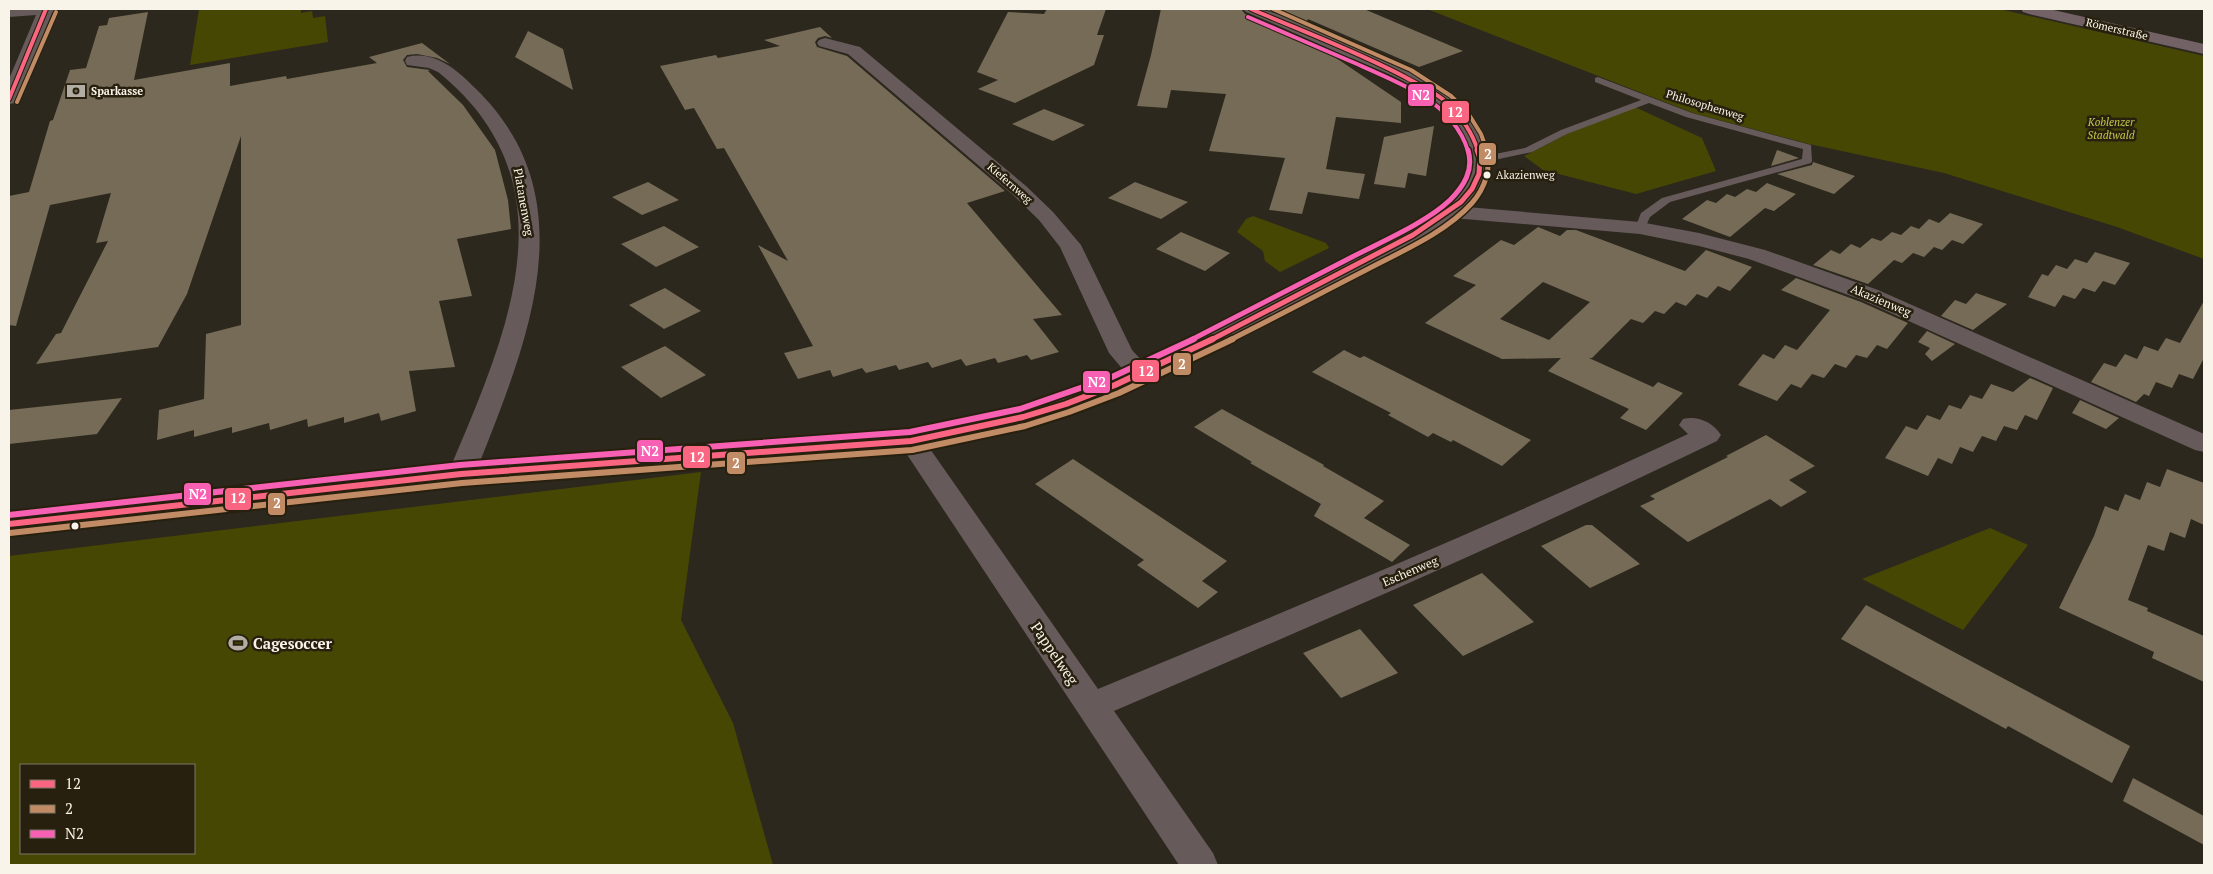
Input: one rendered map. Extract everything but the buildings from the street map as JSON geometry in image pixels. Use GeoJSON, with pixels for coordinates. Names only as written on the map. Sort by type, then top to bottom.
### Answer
{"type":"FeatureCollection","features":[{"type":"Feature","properties":{"kind":"main road","name":"Römerstraße"},"geometry":{"type":"LineString","coordinates":[[2029,9],[2204,48]]}},
{"type":"Feature","properties":{"kind":"street"},"geometry":{"type":"LineString","coordinates":[[9,12],[47,9]]}},
{"type":"Feature","properties":{"kind":"street"},"geometry":{"type":"LineString","coordinates":[[9,99],[12,82],[47,9]]}},
{"type":"Feature","properties":{"kind":"street"},"geometry":{"type":"LineString","coordinates":[[9,524],[461,474],[911,441],[960,433],[1021,419],[1089,396],[1140,374],[1402,240],[1450,212],[1470,191],[1478,175],[1480,160],[1472,134],[1462,120],[1434,93],[1384,67],[1251,9]]}},
{"type":"Feature","properties":{"kind":"street","name":"Kiefernweg"},"geometry":{"type":"LineString","coordinates":[[825,43],[854,50],[1019,190],[1046,216],[1070,245],[1122,353],[1140,374]]}},
{"type":"Feature","properties":{"kind":"street","name":"Platanenweg"},"geometry":{"type":"LineString","coordinates":[[413,61],[440,66],[485,107],[500,128],[512,150],[521,175],[531,228],[531,260],[518,326],[461,474]]}},
{"type":"Feature","properties":{"kind":"street","name":"Akazienweg"},"geometry":{"type":"LineString","coordinates":[[1450,212],[1566,220],[1640,228],[1716,243],[1766,256],[1818,274],[1924,319],[2204,444]]}},
{"type":"Feature","properties":{"kind":"street","name":"Eschenweg"},"geometry":{"type":"LineString","coordinates":[[1091,706],[1444,556],[1628,474],[1708,435],[1692,425]]}},
{"type":"Feature","properties":{"kind":"street","name":"Pappelweg"},"geometry":{"type":"LineString","coordinates":[[911,441],[926,466],[1200,865]]}},
{"type":"Feature","properties":{"kind":"lane","name":"Philosophenweg"},"geometry":{"type":"LineString","coordinates":[[1598,80],[1689,116],[1808,147],[1806,161],[1666,200],[1645,215],[1640,228]]}},
{"type":"Feature","properties":{"kind":"lane"},"geometry":{"type":"LineString","coordinates":[[1480,160],[1528,150],[1564,132],[1648,100]]}},
{"type":"Feature","properties":{"kind":"green space"},"geometry":{"type":"Polygon","coordinates":[[[199,9],[301,9],[301,13],[312,11],[313,18],[325,16],[328,42],[190,65],[199,9]]]}},
{"type":"Feature","properties":{"kind":"green space","name":"Koblenzer Stadtwald"},"geometry":{"type":"Polygon","coordinates":[[[1427,9],[1999,9],[2204,56],[2204,259],[2117,227],[1944,173],[1809,144],[1693,113],[1427,9]]]}},
{"type":"Feature","properties":{"kind":"green space"},"geometry":{"type":"Polygon","coordinates":[[[1635,107],[1702,138],[1716,171],[1636,194],[1543,170],[1524,156],[1569,133],[1635,107]]]}},
{"type":"Feature","properties":{"kind":"green space"},"geometry":{"type":"Polygon","coordinates":[[[1253,216],[1326,243],[1329,248],[1280,272],[1265,261],[1263,251],[1237,232],[1246,219],[1253,216]]]}},
{"type":"Feature","properties":{"kind":"green space"},"geometry":{"type":"Polygon","coordinates":[[[701,472],[681,620],[733,723],[773,865],[9,865],[9,556],[701,472]]]}},
{"type":"Feature","properties":{"kind":"green space"},"geometry":{"type":"Polygon","coordinates":[[[1990,528],[2028,545],[1963,630],[1862,579],[1990,528]]]}},
{"type":"Feature","properties":{"kind":"transit line","name":"12"},"geometry":{"type":"LineString","coordinates":[[9,99],[46,9]]}},
{"type":"Feature","properties":{"kind":"transit line","name":"12"},"geometry":{"type":"LineString","coordinates":[[9,524],[461,474],[911,441],[1023,417],[1066,404],[1115,385],[1195,348],[1413,235],[1461,202],[1472,189],[1479,174],[1480,158],[1473,136],[1461,118],[1446,102],[1427,89],[1386,67],[1251,9]]}},
{"type":"Feature","properties":{"kind":"transit line","name":"2"},"geometry":{"type":"LineString","coordinates":[[10,533],[462,483],[912,450],[1025,426],[1119,393],[1199,356],[1418,243],[1461,214],[1474,201],[1484,185],[1489,168],[1489,158],[1481,134],[1468,113],[1451,96],[1411,70],[1273,9]]}},
{"type":"Feature","properties":{"kind":"transit line","name":"2"},"geometry":{"type":"LineString","coordinates":[[17,102],[56,12]]}},
{"type":"Feature","properties":{"kind":"transit line","name":"N2"},"geometry":{"type":"LineString","coordinates":[[9,515],[460,465],[910,432],[1020,409],[1112,377],[1191,340],[1409,228],[1449,201],[1464,184],[1470,171],[1471,159],[1465,140],[1440,109],[1423,96],[1382,75],[1248,17]]}},
{"type":"Feature","properties":{"kind":"place","name":"Sparkasse"},"geometry":{"type":"Point","coordinates":[76,91]}},
{"type":"Feature","properties":{"kind":"place","name":"Akazienweg"},"geometry":{"type":"Point","coordinates":[1487,175]}},
{"type":"Feature","properties":{"kind":"place","name":"Cagesoccer"},"geometry":{"type":"Point","coordinates":[238,643]}}]}
